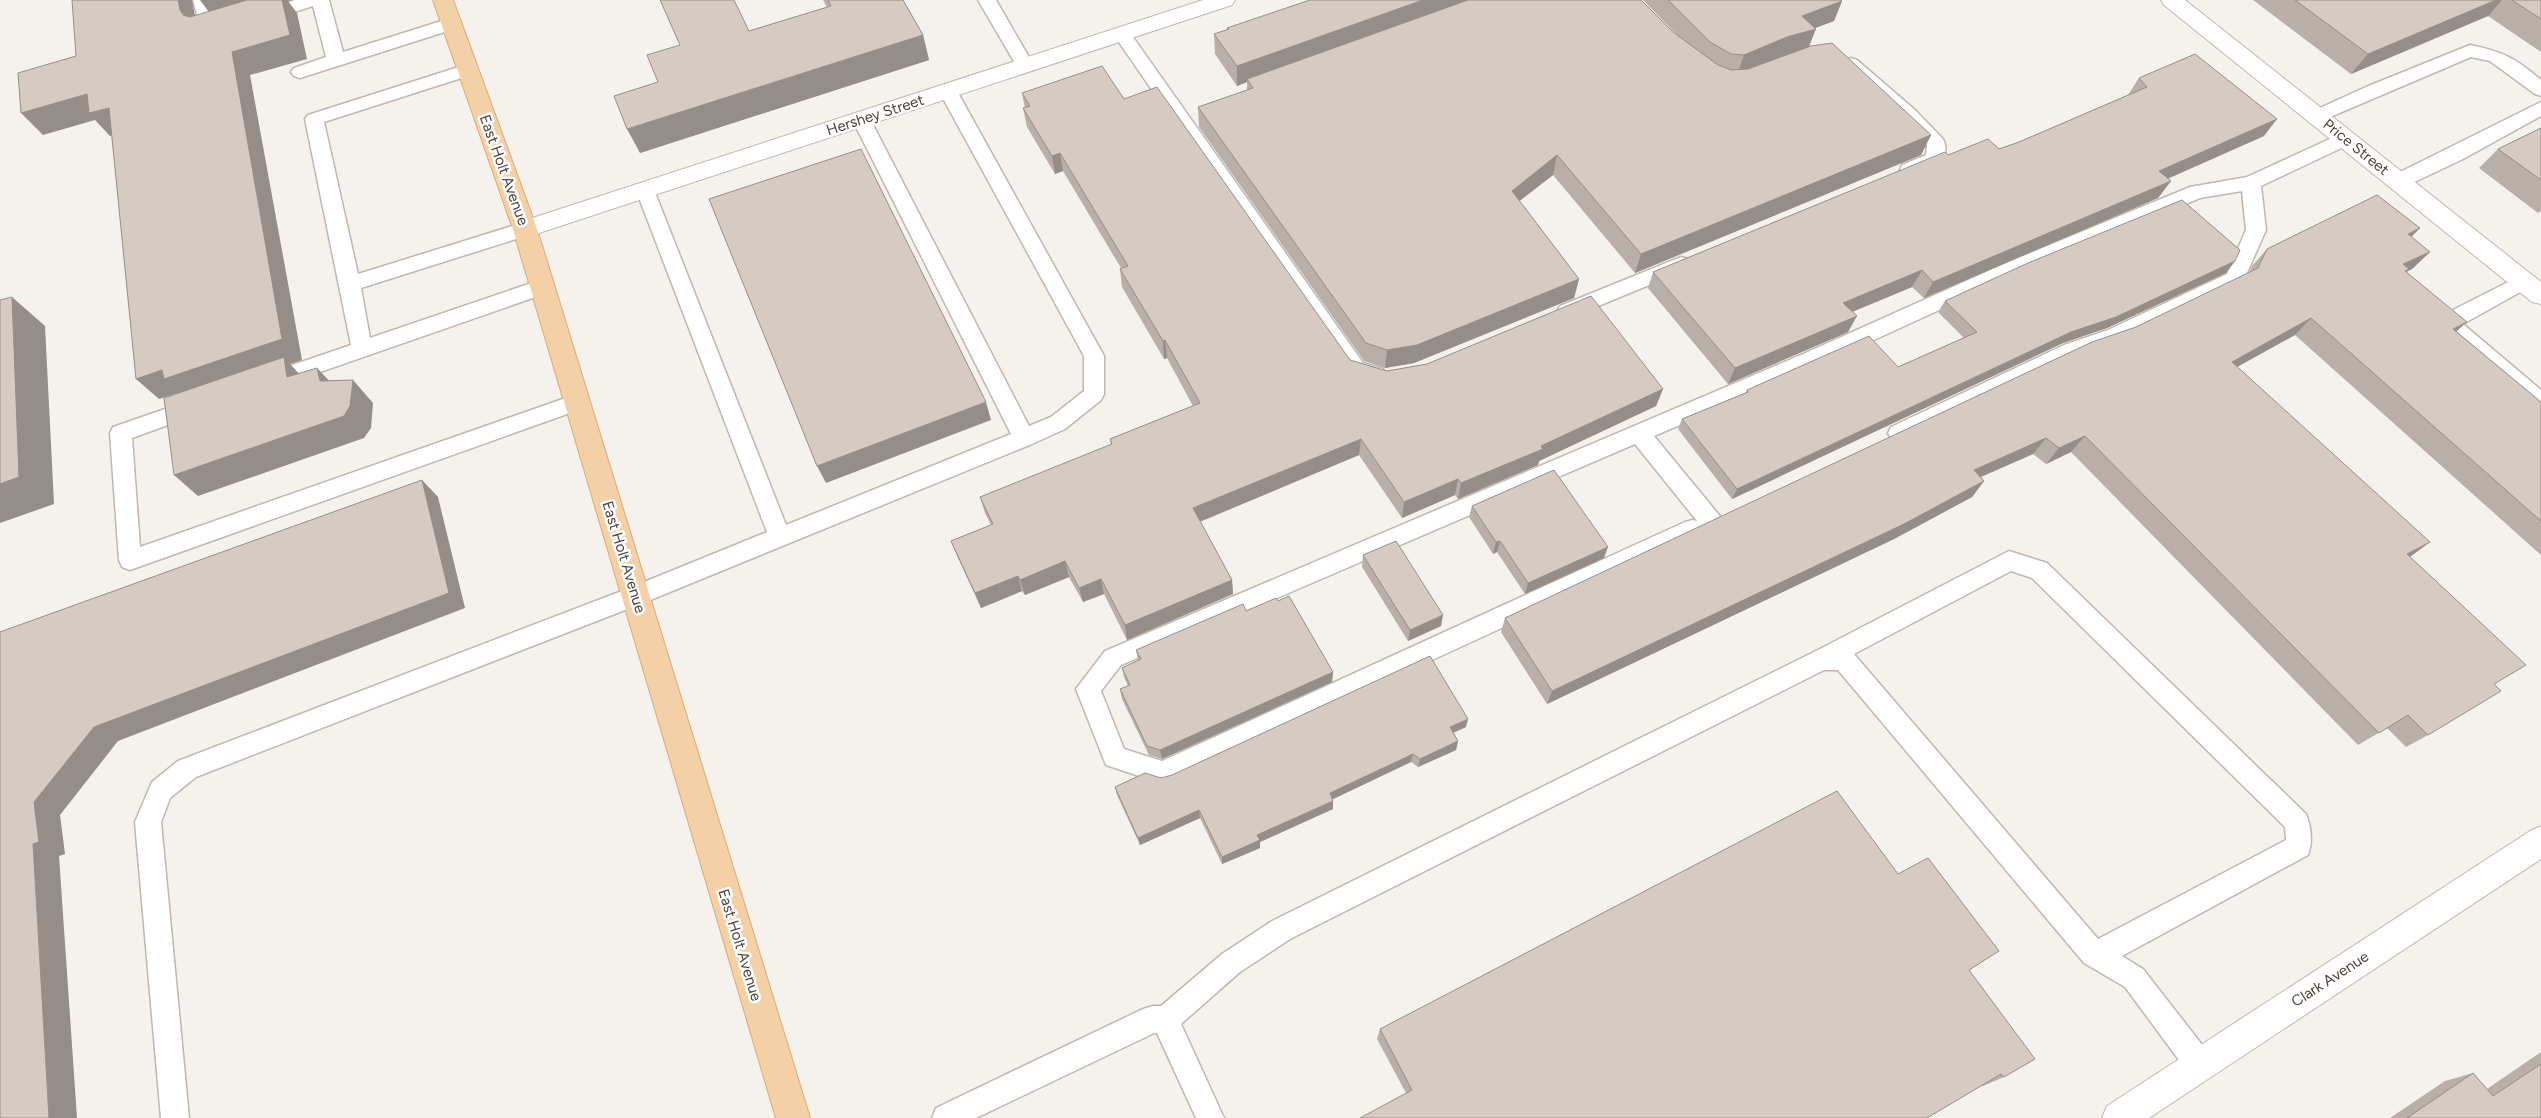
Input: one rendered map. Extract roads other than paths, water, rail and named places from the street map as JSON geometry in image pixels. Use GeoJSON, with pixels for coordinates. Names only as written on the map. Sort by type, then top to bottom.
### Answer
{"type":"FeatureCollection","features":[{"type":"Feature","properties":{"kind":"main road","name":"East Holt Avenue"},"geometry":{"type":"LineString","coordinates":[[443,0],[525,229],[789,1116]]}},
{"type":"Feature","properties":{"kind":"street","name":"Hershey Street"},"geometry":{"type":"LineString","coordinates":[[525,229],[1225,0]]}},
{"type":"Feature","properties":{"kind":"street","name":"Price Street"},"geometry":{"type":"LineString","coordinates":[[2171,0],[2532,288]]}},
{"type":"Feature","properties":{"kind":"street","name":"Clark Avenue"},"geometry":{"type":"LineString","coordinates":[[2119,1118],[2541,841]]}},
{"type":"Feature","properties":{"kind":"lane"},"geometry":{"type":"LineString","coordinates":[[202,0],[209,33],[307,2]]}},
{"type":"Feature","properties":{"kind":"lane"},"geometry":{"type":"LineString","coordinates":[[320,0],[336,60]]}},
{"type":"Feature","properties":{"kind":"lane"},"geometry":{"type":"LineString","coordinates":[[986,0],[1025,66]]}},
{"type":"Feature","properties":{"kind":"lane"},"geometry":{"type":"LineString","coordinates":[[300,72],[451,24]]}},
{"type":"Feature","properties":{"kind":"lane"},"geometry":{"type":"LineString","coordinates":[[1122,34],[1180,114],[1356,369],[1385,378],[1393,376]]}},
{"type":"Feature","properties":{"kind":"lane"},"geometry":{"type":"LineString","coordinates":[[2317,116],[2372,90],[2470,50],[2495,56],[2521,73],[2541,90]]}},
{"type":"Feature","properties":{"kind":"lane"},"geometry":{"type":"LineString","coordinates":[[1831,56],[1857,67],[1910,114],[1936,144],[1935,159],[1888,178]]}},
{"type":"Feature","properties":{"kind":"lane"},"geometry":{"type":"LineString","coordinates":[[362,350],[350,284],[314,119],[468,70]]}},
{"type":"Feature","properties":{"kind":"lane"},"geometry":{"type":"LineString","coordinates":[[175,1118],[148,822],[161,790],[187,769],[635,596],[1024,438],[1058,423],[1094,394],[1094,356],[948,91]]}},
{"type":"Feature","properties":{"kind":"lane"},"geometry":{"type":"LineString","coordinates":[[1180,114],[1199,108]]}},
{"type":"Feature","properties":{"kind":"lane"},"geometry":{"type":"LineString","coordinates":[[2399,181],[2456,154],[2541,108]]}},
{"type":"Feature","properties":{"kind":"lane"},"geometry":{"type":"LineString","coordinates":[[862,119],[1024,438]]}},
{"type":"Feature","properties":{"kind":"lane"},"geometry":{"type":"LineString","coordinates":[[1638,432],[1719,518],[1163,774],[1115,758],[1088,689],[1112,658],[1638,432],[1808,361],[2013,268],[2197,192],[2251,183],[2345,138]]}},
{"type":"Feature","properties":{"kind":"lane"},"geometry":{"type":"LineString","coordinates":[[1884,440],[2071,351],[2115,336],[2235,279],[2256,230],[2251,183]]}},
{"type":"Feature","properties":{"kind":"lane"},"geometry":{"type":"LineString","coordinates":[[646,190],[780,537]]}},
{"type":"Feature","properties":{"kind":"lane"},"geometry":{"type":"LineString","coordinates":[[350,284],[525,229]]}},
{"type":"Feature","properties":{"kind":"lane"},"geometry":{"type":"LineString","coordinates":[[1546,319],[1694,258]]}},
{"type":"Feature","properties":{"kind":"lane"},"geometry":{"type":"LineString","coordinates":[[251,388],[542,287]]}},
{"type":"Feature","properties":{"kind":"lane"},"geometry":{"type":"LineString","coordinates":[[2532,288],[2450,321],[2454,328],[2541,402]]}},
{"type":"Feature","properties":{"kind":"lane"},"geometry":{"type":"LineString","coordinates":[[214,401],[121,432],[130,560],[577,402]]}},
{"type":"Feature","properties":{"kind":"lane"},"geometry":{"type":"LineString","coordinates":[[946,1118],[1153,1019],[1165,1020],[1231,963],[1281,930],[1822,659],[2009,561],[2039,570],[2297,822],[2299,846],[2115,946],[2093,954]]}},
{"type":"Feature","properties":{"kind":"lane"},"geometry":{"type":"LineString","coordinates":[[1822,659],[1844,660],[2093,954],[2134,978],[2200,1065]]}},
{"type":"Feature","properties":{"kind":"lane"},"geometry":{"type":"LineString","coordinates":[[1165,1020],[1210,1118]]}}]}
